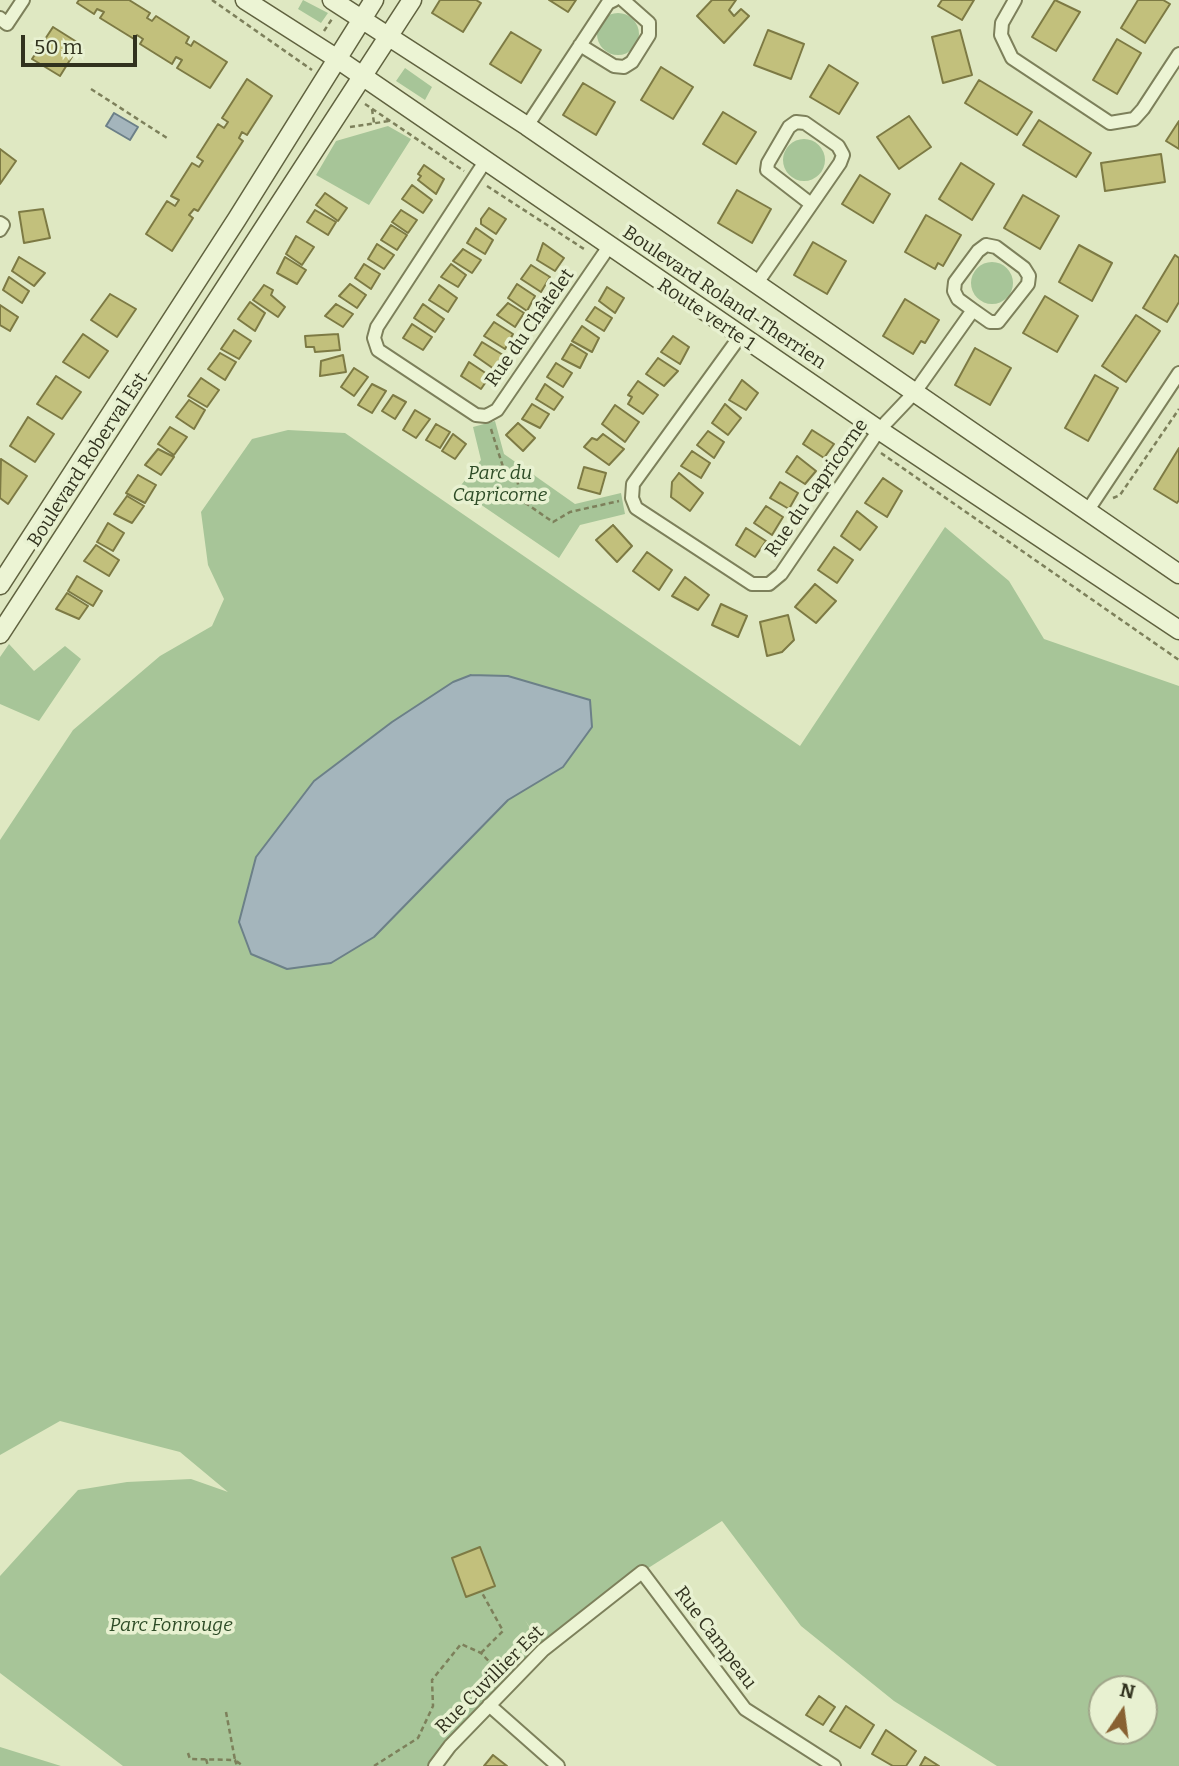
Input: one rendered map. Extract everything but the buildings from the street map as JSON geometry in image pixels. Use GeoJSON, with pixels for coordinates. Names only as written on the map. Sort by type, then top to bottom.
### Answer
{"type":"FeatureCollection","features":[{"type":"Feature","properties":{"kind":"main road","name":"Boulevard Roland-Therrien"},"geometry":{"type":"LineString","coordinates":[[245,0],[365,77],[486,160],[605,253],[741,335],[874,438],[1179,630]]}},
{"type":"Feature","properties":{"kind":"main road","name":"Boulevard Roland-Therrien"},"geometry":{"type":"LineString","coordinates":[[332,0],[527,126],[1179,574]]}},
{"type":"Feature","properties":{"kind":"main road","name":"Boulevard Roberval Est"},"geometry":{"type":"LineString","coordinates":[[0,584],[189,294],[374,0]]}},
{"type":"Feature","properties":{"kind":"main road","name":"Boulevard Roberval Est"},"geometry":{"type":"LineString","coordinates":[[3,622],[353,96],[412,0]]}},
{"type":"Feature","properties":{"kind":"main road"},"geometry":{"type":"LineString","coordinates":[[189,294],[212,310]]}},
{"type":"Feature","properties":{"kind":"street"},"geometry":{"type":"LineString","coordinates":[[0,18],[7,24],[23,0]]}},
{"type":"Feature","properties":{"kind":"street"},"geometry":{"type":"LineString","coordinates":[[527,126],[608,3],[614,0]]}},
{"type":"Feature","properties":{"kind":"street"},"geometry":{"type":"LineString","coordinates":[[580,45],[614,66],[624,67],[632,62],[649,35],[649,23],[623,0]]}},
{"type":"Feature","properties":{"kind":"street"},"geometry":{"type":"LineString","coordinates":[[1014,0],[1002,23],[1001,35],[1012,58],[1110,122],[1134,118],[1143,109],[1179,54]]}},
{"type":"Feature","properties":{"kind":"street"},"geometry":{"type":"LineString","coordinates":[[757,283],[811,204],[843,155],[838,146],[805,123],[796,122],[789,127],[768,163],[767,170],[811,204]]}},
{"type":"Feature","properties":{"kind":"street","name":"Rue du Châtelet"},"geometry":{"type":"LineString","coordinates":[[486,160],[377,327],[374,338],[378,350],[476,415],[486,416],[496,410],[605,253]]}},
{"type":"Feature","properties":{"kind":"street"},"geometry":{"type":"LineString","coordinates":[[0,223],[3,225],[0,230]]}},
{"type":"Feature","properties":{"kind":"street"},"geometry":{"type":"LineString","coordinates":[[986,245],[996,247],[1024,268],[1029,276],[1028,284],[998,322],[990,322],[973,310],[958,299],[954,291],[955,282],[978,251],[986,245]]}},
{"type":"Feature","properties":{"kind":"street","name":"Rue du Capricorne"},"geometry":{"type":"LineString","coordinates":[[632,498],[636,508],[752,584],[769,584],[781,575],[874,438],[915,391],[973,310]]}},
{"type":"Feature","properties":{"kind":"street"},"geometry":{"type":"LineString","coordinates":[[632,498],[633,484],[741,335]]}},
{"type":"Feature","properties":{"kind":"street"},"geometry":{"type":"LineString","coordinates":[[1088,510],[1179,373]]}},
{"type":"Feature","properties":{"kind":"street","name":"Rue Cuvillier Est"},"geometry":{"type":"LineString","coordinates":[[435,1766],[543,1650],[642,1572]]}},
{"type":"Feature","properties":{"kind":"street","name":"Rue Campeau"},"geometry":{"type":"LineString","coordinates":[[642,1572],[745,1709],[834,1766]]}},
{"type":"Feature","properties":{"kind":"street"},"geometry":{"type":"LineString","coordinates":[[489,1705],[558,1766]]}},
{"type":"Feature","properties":{"kind":"path"},"geometry":{"type":"LineString","coordinates":[[212,0],[324,78]]}},
{"type":"Feature","properties":{"kind":"path"},"geometry":{"type":"LineString","coordinates":[[91,89],[167,138]]}},
{"type":"Feature","properties":{"kind":"path"},"geometry":{"type":"LineString","coordinates":[[353,96],[475,178],[605,253]]}},
{"type":"Feature","properties":{"kind":"path"},"geometry":{"type":"LineString","coordinates":[[372,109],[374,123]]}},
{"type":"Feature","properties":{"kind":"path"},"geometry":{"type":"LineString","coordinates":[[330,130],[389,121]]}},
{"type":"Feature","properties":{"kind":"path"},"geometry":{"type":"LineString","coordinates":[[1088,510],[1120,495],[1179,409]]}},
{"type":"Feature","properties":{"kind":"path"},"geometry":{"type":"LineString","coordinates":[[486,416],[504,470],[517,480],[521,500],[553,522],[569,512],[632,498]]}},
{"type":"Feature","properties":{"kind":"path"},"geometry":{"type":"LineString","coordinates":[[874,438],[1179,660]]}},
{"type":"Feature","properties":{"kind":"path"},"geometry":{"type":"LineString","coordinates":[[481,1591],[503,1631],[481,1653]]}},
{"type":"Feature","properties":{"kind":"path"},"geometry":{"type":"LineString","coordinates":[[374,1766],[418,1738],[433,1706],[432,1680],[461,1644],[481,1653],[510,1684]]}},
{"type":"Feature","properties":{"kind":"path"},"geometry":{"type":"LineString","coordinates":[[226,1712],[237,1766]]}},
{"type":"Feature","properties":{"kind":"path"},"geometry":{"type":"LineString","coordinates":[[188,1754],[190,1759],[235,1760],[243,1766]]}},
{"type":"Feature","properties":{"kind":"path"},"geometry":{"type":"LineString","coordinates":[[206,1759],[208,1766]]}},
{"type":"Feature","properties":{"kind":"green space"},"geometry":{"type":"Polygon","coordinates":[[[303,0],[328,13],[321,23],[298,9],[303,0]]]}},
{"type":"Feature","properties":{"kind":"green space"},"geometry":{"type":"Polygon","coordinates":[[[618,13],[633,19],[639,34],[633,49],[618,55],[603,49],[597,34],[603,19],[618,13]]]}},
{"type":"Feature","properties":{"kind":"green space"},"geometry":{"type":"Polygon","coordinates":[[[405,68],[432,87],[425,100],[396,81],[405,68]]]}},
{"type":"Feature","properties":{"kind":"green space"},"geometry":{"type":"Polygon","coordinates":[[[388,126],[411,139],[369,205],[316,175],[336,141],[388,126]]]}},
{"type":"Feature","properties":{"kind":"green space"},"geometry":{"type":"Polygon","coordinates":[[[804,139],[819,145],[825,160],[819,175],[804,181],[789,175],[783,160],[789,145],[804,139]]]}},
{"type":"Feature","properties":{"kind":"green space"},"geometry":{"type":"Polygon","coordinates":[[[992,262],[1007,268],[1013,283],[1007,298],[992,304],[977,298],[971,283],[977,268],[992,262]]]}},
{"type":"Feature","properties":{"kind":"green space","name":"Parc du Capricorne"},"geometry":{"type":"Polygon","coordinates":[[[495,421],[504,454],[575,504],[621,493],[625,514],[580,525],[559,558],[458,489],[481,460],[473,427],[495,421]]]}},
{"type":"Feature","properties":{"kind":"green space","name":"Parc Fonrouge"},"geometry":{"type":"Polygon","coordinates":[[[288,430],[345,433],[800,746],[945,527],[1009,581],[1044,639],[1179,686],[1179,1766],[997,1766],[894,1701],[801,1626],[722,1521],[642,1572],[543,1647],[525,1620],[543,1650],[435,1766],[123,1766],[0,1673],[0,1576],[78,1490],[127,1482],[191,1479],[228,1492],[180,1452],[60,1421],[0,1455],[0,840],[73,730],[160,656],[212,626],[224,599],[208,565],[201,512],[252,439],[288,430]],[[471,675],[453,682],[447,861],[508,800],[563,767],[592,727],[590,700],[508,676],[471,675]]]}},
{"type":"Feature","properties":{"kind":"green space"},"geometry":{"type":"Polygon","coordinates":[[[9,644],[34,671],[65,646],[81,659],[39,721],[0,704],[0,657],[9,644]]]}},
{"type":"Feature","properties":{"kind":"green space"},"geometry":{"type":"Polygon","coordinates":[[[0,1747],[61,1766],[0,1766],[0,1747]]]}},
{"type":"Feature","properties":{"kind":"shaded area"},"geometry":{"type":"Polygon","coordinates":[[[114,113],[138,127],[130,140],[106,126],[114,113]]]}},
{"type":"Feature","properties":{"kind":"shaded area"},"geometry":{"type":"Polygon","coordinates":[[[471,675],[508,676],[590,700],[592,727],[563,767],[508,800],[374,937],[331,963],[287,969],[251,954],[239,922],[256,857],[314,781],[392,722],[453,682],[471,675]]]}}]}
